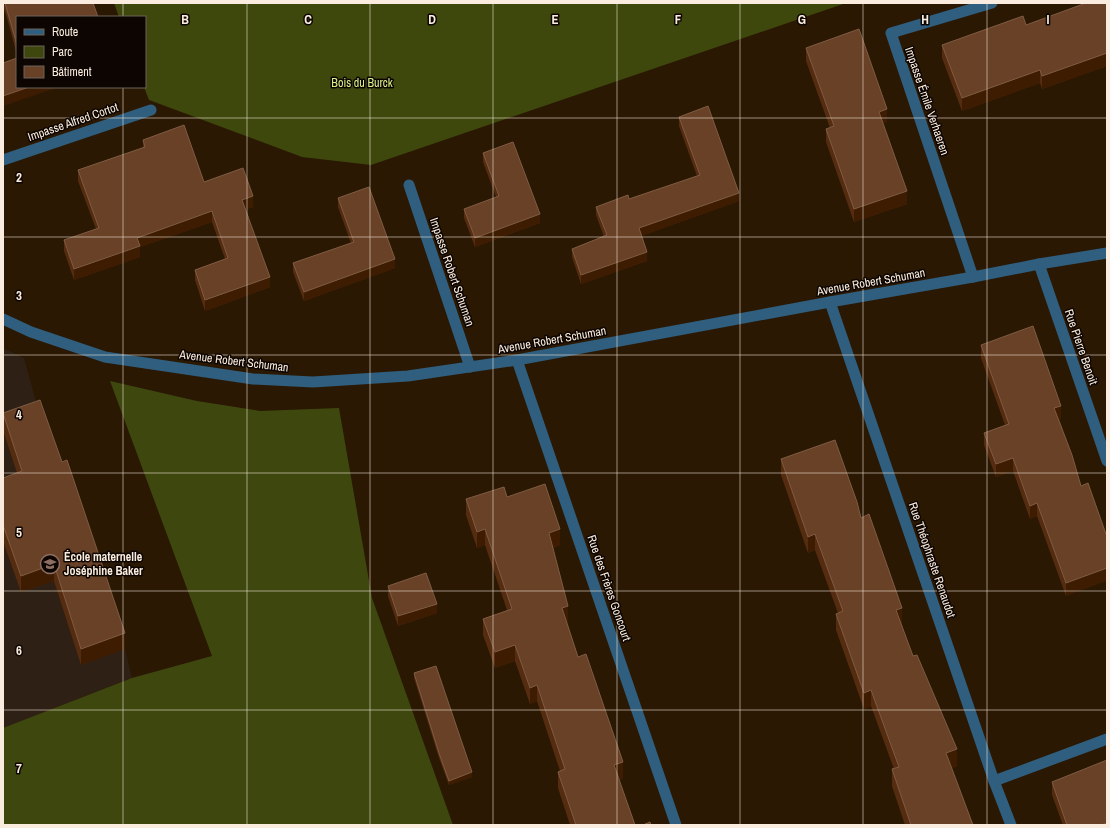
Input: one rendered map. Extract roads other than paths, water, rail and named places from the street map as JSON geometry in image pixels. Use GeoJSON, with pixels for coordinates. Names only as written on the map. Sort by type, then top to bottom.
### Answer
{"type":"FeatureCollection","features":[{"type":"Feature","properties":{"kind":"street","name":"Impasse Émile Verhaeren"},"geometry":{"type":"LineString","coordinates":[[973,278],[891,33],[992,3]]}},
{"type":"Feature","properties":{"kind":"street","name":"Impasse Alfred Cortot"},"geometry":{"type":"LineString","coordinates":[[3,160],[151,110]]}},
{"type":"Feature","properties":{"kind":"street","name":"Impasse Robert Schuman"},"geometry":{"type":"LineString","coordinates":[[409,185],[470,366]]}},
{"type":"Feature","properties":{"kind":"street","name":"Avenue Robert Schuman"},"geometry":{"type":"LineString","coordinates":[[3,319],[31,332],[105,357],[253,379],[313,382],[408,376],[517,360],[830,302],[973,278],[1039,264],[1107,253]]}},
{"type":"Feature","properties":{"kind":"street","name":"Rue Pierre Benoit"},"geometry":{"type":"LineString","coordinates":[[1039,264],[1107,461]]}},
{"type":"Feature","properties":{"kind":"street","name":"Rue Théophraste Renaudot"},"geometry":{"type":"LineString","coordinates":[[830,302],[994,781],[1011,825]]}},
{"type":"Feature","properties":{"kind":"street","name":"Rue des Frères Goncourt"},"geometry":{"type":"LineString","coordinates":[[517,360],[676,825]]}},
{"type":"Feature","properties":{"kind":"street"},"geometry":{"type":"LineString","coordinates":[[994,781],[1107,738]]}},
{"type":"Feature","properties":{"kind":"place","name":"École maternelle Joséphine Baker"},"geometry":{"type":"Point","coordinates":[50,564]}},
{"type":"Feature","properties":{"kind":"park label","name":"Bois du Burck"},"geometry":{"type":"Point","coordinates":[362,83]}}]}
